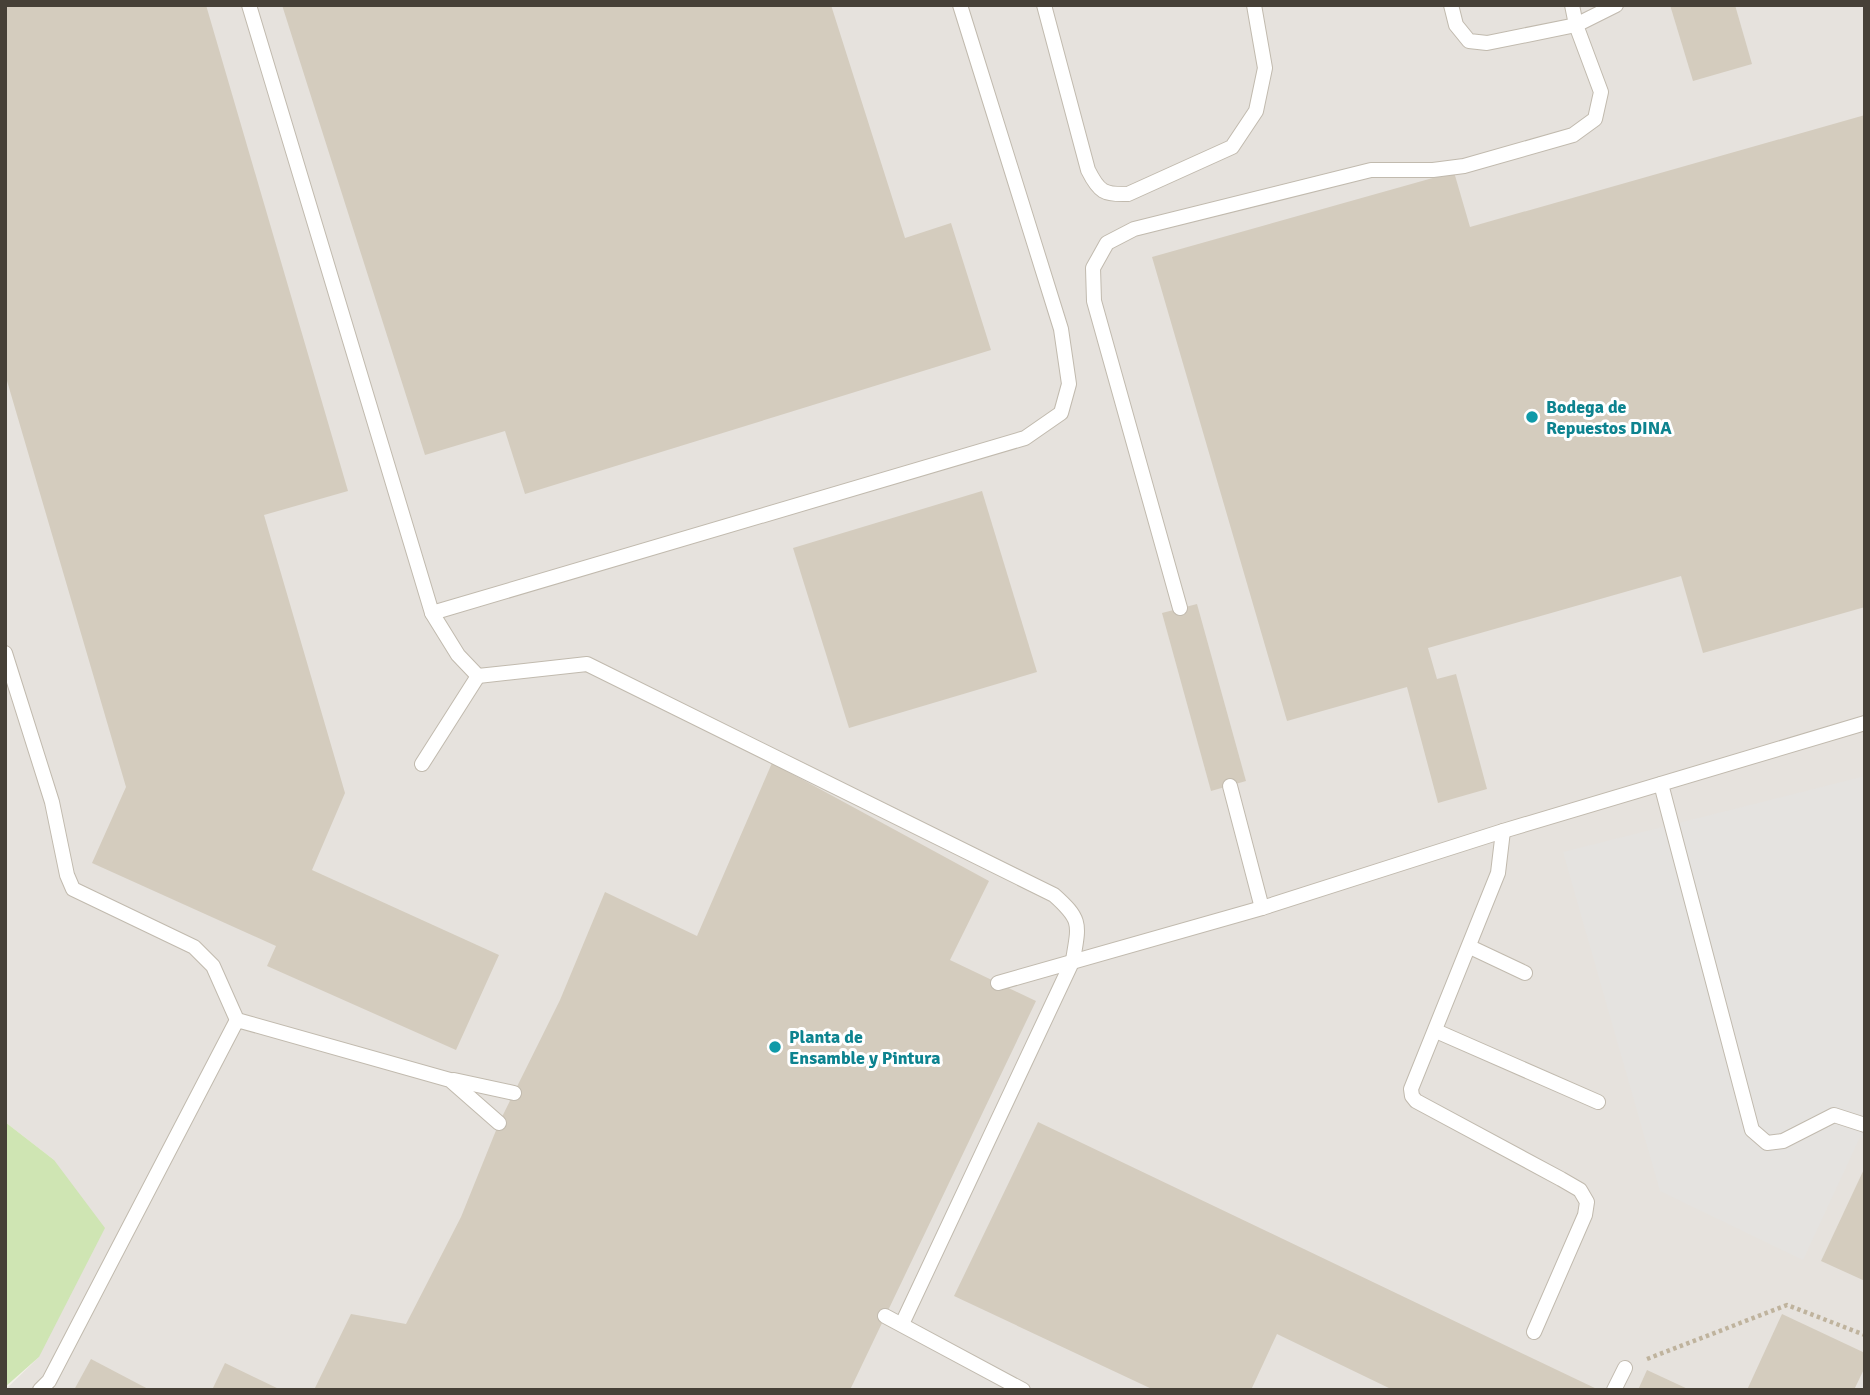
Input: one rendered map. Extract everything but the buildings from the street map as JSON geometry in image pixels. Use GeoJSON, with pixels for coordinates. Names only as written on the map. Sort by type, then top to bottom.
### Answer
{"type":"FeatureCollection","features":[{"type":"Feature","properties":{"kind":"lane"},"geometry":{"type":"LineString","coordinates":[[249,5],[432,613],[458,655],[478,676]]}},
{"type":"Feature","properties":{"kind":"lane"},"geometry":{"type":"LineString","coordinates":[[432,613],[1025,438],[1061,413],[1069,384],[1061,329],[960,5]]}},
{"type":"Feature","properties":{"kind":"lane"},"geometry":{"type":"LineString","coordinates":[[1044,5],[1088,170],[1097,187],[1110,195],[1128,194],[1232,147],[1256,111],[1265,68],[1254,5]]}},
{"type":"Feature","properties":{"kind":"lane"},"geometry":{"type":"LineString","coordinates":[[1451,5],[1456,25],[1469,40],[1487,43],[1576,25],[1616,5]]}},
{"type":"Feature","properties":{"kind":"lane"},"geometry":{"type":"LineString","coordinates":[[1180,608],[1094,301],[1093,268],[1107,243],[1135,229],[1371,170],[1433,170],[1464,166],[1573,135],[1595,119],[1601,92],[1576,25],[1572,5]]}},
{"type":"Feature","properties":{"kind":"lane"},"geometry":{"type":"LineString","coordinates":[[5,653],[52,802],[67,875],[73,889],[194,947],[213,966],[237,1020]]}},
{"type":"Feature","properties":{"kind":"lane"},"geometry":{"type":"LineString","coordinates":[[478,676],[587,664],[1054,895],[1074,913],[1077,934],[1073,960],[902,1324]]}},
{"type":"Feature","properties":{"kind":"lane"},"geometry":{"type":"LineString","coordinates":[[422,765],[478,676]]}},
{"type":"Feature","properties":{"kind":"lane"},"geometry":{"type":"LineString","coordinates":[[998,983],[1262,908],[1503,831],[1865,723]]}},
{"type":"Feature","properties":{"kind":"lane"},"geometry":{"type":"LineString","coordinates":[[1661,784],[1752,1129],[1767,1143],[1783,1141],[1834,1115],[1865,1125]]}},
{"type":"Feature","properties":{"kind":"lane"},"geometry":{"type":"LineString","coordinates":[[1230,786],[1262,908]]}},
{"type":"Feature","properties":{"kind":"lane"},"geometry":{"type":"LineString","coordinates":[[1503,831],[1498,873],[1411,1090],[1416,1101],[1580,1190],[1587,1202],[1585,1215],[1534,1332]]}},
{"type":"Feature","properties":{"kind":"lane"},"geometry":{"type":"LineString","coordinates":[[1470,947],[1525,973]]}},
{"type":"Feature","properties":{"kind":"lane"},"geometry":{"type":"LineString","coordinates":[[237,1020],[450,1080],[514,1093]]}},
{"type":"Feature","properties":{"kind":"lane"},"geometry":{"type":"LineString","coordinates":[[40,1390],[49,1381],[237,1020]]}},
{"type":"Feature","properties":{"kind":"lane"},"geometry":{"type":"LineString","coordinates":[[1436,1031],[1598,1102]]}},
{"type":"Feature","properties":{"kind":"lane"},"geometry":{"type":"LineString","coordinates":[[450,1080],[499,1123]]}},
{"type":"Feature","properties":{"kind":"lane"},"geometry":{"type":"LineString","coordinates":[[885,1316],[1023,1390]]}},
{"type":"Feature","properties":{"kind":"lane"},"geometry":{"type":"LineString","coordinates":[[1615,1390],[1625,1368]]}},
{"type":"Feature","properties":{"kind":"path"},"geometry":{"type":"LineString","coordinates":[[1625,1368],[1787,1305],[1865,1335]]}},
{"type":"Feature","properties":{"kind":"shaded area"},"geometry":{"type":"Polygon","coordinates":[[[5,5],[1865,5],[1865,1390],[5,1390],[39,1357],[54,1160],[5,1122],[5,5]]]}},
{"type":"Feature","properties":{"kind":"shaded area"},"geometry":{"type":"Polygon","coordinates":[[[1865,776],[1865,1139],[1860,1137],[1803,1260],[1660,1191],[1563,852],[1865,776]]]}},
{"type":"Feature","properties":{"kind":"green space"},"geometry":{"type":"Polygon","coordinates":[[[5,1122],[54,1160],[105,1228],[39,1357],[5,1387],[5,1122]]]}},
{"type":"Feature","properties":{"kind":"place","name":"Bodega de Repuestos DINA"},"geometry":{"type":"Point","coordinates":[1532,417]}},
{"type":"Feature","properties":{"kind":"place","name":"Planta de Ensamble y Pintura"},"geometry":{"type":"Point","coordinates":[775,1047]}}]}
